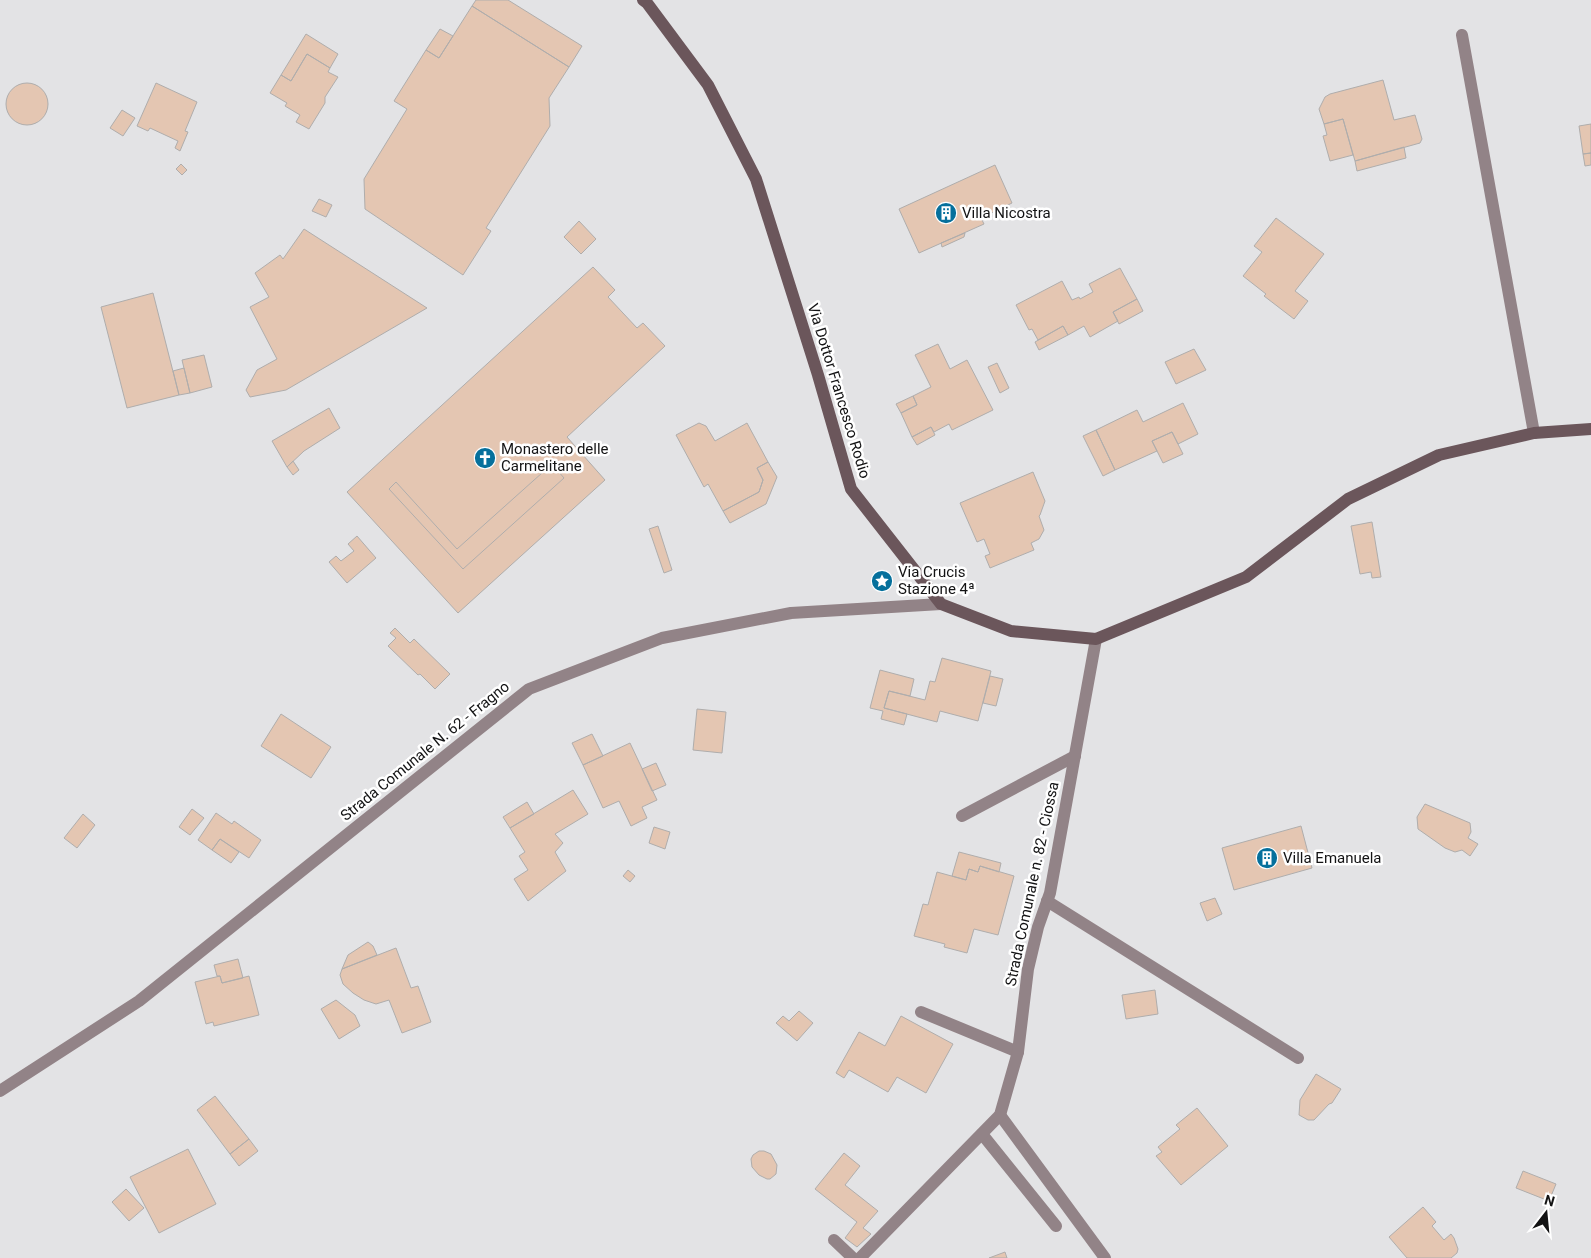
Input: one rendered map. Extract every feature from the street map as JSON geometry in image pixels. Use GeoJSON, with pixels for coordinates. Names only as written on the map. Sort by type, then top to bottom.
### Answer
{"type":"FeatureCollection","features":[{"type":"Feature","properties":{"kind":"main road","name":"Via Dottor Francesco Rodio"},"geometry":{"type":"LineString","coordinates":[[643,0],[708,85],[756,179],[818,375],[851,489],[940,604]]}},
{"type":"Feature","properties":{"kind":"main road"},"geometry":{"type":"LineString","coordinates":[[940,604],[1011,631],[1096,639],[1246,577],[1348,499],[1439,455],[1534,433],[1591,429]]}},
{"type":"Feature","properties":{"kind":"street"},"geometry":{"type":"LineString","coordinates":[[1462,35],[1534,433]]}},
{"type":"Feature","properties":{"kind":"street","name":"Strada Comunale N. 62 - Fragno"},"geometry":{"type":"LineString","coordinates":[[0,1091],[138,1001],[529,689],[662,638],[791,612],[940,604]]}},
{"type":"Feature","properties":{"kind":"street","name":"Strada Comunale n. 82 - Ciossa"},"geometry":{"type":"LineString","coordinates":[[860,1258],[1000,1115],[1018,1052],[1028,969],[1038,927],[1047,901],[1096,639]]}},
{"type":"Feature","properties":{"kind":"street"},"geometry":{"type":"LineString","coordinates":[[962,816],[1075,756]]}},
{"type":"Feature","properties":{"kind":"street"},"geometry":{"type":"LineString","coordinates":[[1047,901],[1298,1058]]}},
{"type":"Feature","properties":{"kind":"street"},"geometry":{"type":"LineString","coordinates":[[921,1012],[1018,1052]]}},
{"type":"Feature","properties":{"kind":"street"},"geometry":{"type":"LineString","coordinates":[[1000,1115],[1104,1258]]}},
{"type":"Feature","properties":{"kind":"street"},"geometry":{"type":"LineString","coordinates":[[982,1134],[1056,1226]]}},
{"type":"Feature","properties":{"kind":"street"},"geometry":{"type":"LineString","coordinates":[[834,1240],[853,1258]]}},
{"type":"Feature","properties":{"kind":"building"},"geometry":{"type":"Polygon","coordinates":[[[476,0],[508,0],[582,46],[569,67],[472,6],[476,0]]]}},
{"type":"Feature","properties":{"kind":"building"},"geometry":{"type":"Polygon","coordinates":[[[472,6],[569,67],[549,98],[550,126],[486,228],[491,231],[463,275],[365,209],[364,179],[407,109],[394,101],[426,50],[439,58],[472,6]]]}},
{"type":"Feature","properties":{"kind":"building"},"geometry":{"type":"Polygon","coordinates":[[[440,29],[453,36],[439,58],[426,50],[440,29]]]}},
{"type":"Feature","properties":{"kind":"building"},"geometry":{"type":"Polygon","coordinates":[[[306,34],[338,54],[330,68],[307,54],[291,81],[281,75],[306,34]]]}},
{"type":"Feature","properties":{"kind":"building"},"geometry":{"type":"Polygon","coordinates":[[[307,54],[330,68],[328,72],[338,77],[325,97],[325,103],[309,129],[296,122],[300,115],[285,106],[287,103],[270,93],[281,75],[291,81],[307,54]]]}},
{"type":"Feature","properties":{"kind":"building"},"geometry":{"type":"Polygon","coordinates":[[[1383,80],[1394,120],[1415,115],[1422,139],[1420,143],[1355,161],[1343,119],[1324,124],[1319,109],[1325,97],[1330,94],[1383,80]]]}},
{"type":"Feature","properties":{"kind":"building"},"geometry":{"type":"Polygon","coordinates":[[[31,83],[39,86],[45,92],[48,104],[45,116],[39,122],[23,125],[15,122],[9,116],[6,100],[9,92],[15,86],[31,83]]]}},
{"type":"Feature","properties":{"kind":"building"},"geometry":{"type":"Polygon","coordinates":[[[156,83],[197,102],[185,131],[188,132],[180,151],[175,148],[178,141],[150,128],[148,131],[137,126],[156,83]]]}},
{"type":"Feature","properties":{"kind":"building"},"geometry":{"type":"Polygon","coordinates":[[[122,110],[135,118],[123,136],[110,128],[122,110]]]}},
{"type":"Feature","properties":{"kind":"building"},"geometry":{"type":"Polygon","coordinates":[[[1343,119],[1353,155],[1330,161],[1323,136],[1327,135],[1324,124],[1343,119]]]}},
{"type":"Feature","properties":{"kind":"building"},"geometry":{"type":"Polygon","coordinates":[[[1591,124],[1591,153],[1583,154],[1579,126],[1591,124]]]}},
{"type":"Feature","properties":{"kind":"building"},"geometry":{"type":"Polygon","coordinates":[[[1404,147],[1406,158],[1357,171],[1355,161],[1404,147]]]}},
{"type":"Feature","properties":{"kind":"building"},"geometry":{"type":"Polygon","coordinates":[[[1591,153],[1591,165],[1585,166],[1583,154],[1591,153]]]}},
{"type":"Feature","properties":{"kind":"building"},"geometry":{"type":"Polygon","coordinates":[[[181,164],[187,170],[182,175],[176,169],[181,164]]]}},
{"type":"Feature","properties":{"kind":"building","name":"Villa Nicostra"},"geometry":{"type":"Polygon","coordinates":[[[995,165],[1012,203],[981,218],[984,224],[919,253],[899,209],[995,165]]]}},
{"type":"Feature","properties":{"kind":"building"},"geometry":{"type":"Polygon","coordinates":[[[319,199],[332,205],[326,217],[312,211],[319,199]]]}},
{"type":"Feature","properties":{"kind":"building"},"geometry":{"type":"Polygon","coordinates":[[[1276,218],[1324,254],[1295,291],[1308,301],[1294,319],[1264,296],[1266,294],[1243,276],[1262,252],[1254,246],[1276,218]]]}},
{"type":"Feature","properties":{"kind":"building"},"geometry":{"type":"Polygon","coordinates":[[[579,221],[596,239],[581,254],[564,237],[579,221]]]}},
{"type":"Feature","properties":{"kind":"building"},"geometry":{"type":"Polygon","coordinates":[[[304,229],[427,308],[286,390],[250,397],[246,390],[257,370],[277,359],[250,307],[269,297],[255,273],[280,255],[283,259],[304,229]]]}},
{"type":"Feature","properties":{"kind":"building"},"geometry":{"type":"Polygon","coordinates":[[[965,233],[964,237],[942,247],[941,243],[965,233]]]}},
{"type":"Feature","properties":{"kind":"building","name":"Monastero delle Carmelitane"},"geometry":{"type":"Polygon","coordinates":[[[593,267],[615,290],[608,297],[637,328],[643,323],[665,346],[567,437],[605,480],[458,613],[347,492],[593,267]]]}},
{"type":"Feature","properties":{"kind":"building"},"geometry":{"type":"Polygon","coordinates":[[[1120,268],[1137,299],[1113,312],[1118,321],[1090,337],[1084,326],[1068,335],[1063,326],[1038,340],[1032,329],[1029,330],[1016,305],[1062,281],[1072,300],[1079,297],[1080,299],[1093,292],[1089,284],[1120,268]]]}},
{"type":"Feature","properties":{"kind":"building"},"geometry":{"type":"Polygon","coordinates":[[[153,293],[179,395],[127,408],[101,307],[153,293]]]}},
{"type":"Feature","properties":{"kind":"building"},"geometry":{"type":"Polygon","coordinates":[[[1137,299],[1143,311],[1119,324],[1113,312],[1137,299]]]}},
{"type":"Feature","properties":{"kind":"building"},"geometry":{"type":"Polygon","coordinates":[[[1063,326],[1068,335],[1039,350],[1035,342],[1063,326]]]}},
{"type":"Feature","properties":{"kind":"building"},"geometry":{"type":"Polygon","coordinates":[[[938,344],[950,369],[967,360],[993,410],[952,430],[949,424],[934,432],[931,427],[912,437],[901,413],[917,405],[913,396],[931,387],[915,355],[938,344]]]}},
{"type":"Feature","properties":{"kind":"building"},"geometry":{"type":"Polygon","coordinates":[[[1194,349],[1206,370],[1176,384],[1165,362],[1194,349]]]}},
{"type":"Feature","properties":{"kind":"building"},"geometry":{"type":"Polygon","coordinates":[[[204,355],[212,387],[190,393],[182,360],[204,355]]]}},
{"type":"Feature","properties":{"kind":"building"},"geometry":{"type":"Polygon","coordinates":[[[997,363],[1009,388],[1000,393],[988,367],[997,363]]]}},
{"type":"Feature","properties":{"kind":"building"},"geometry":{"type":"Polygon","coordinates":[[[184,368],[190,393],[179,395],[173,371],[184,368]]]}},
{"type":"Feature","properties":{"kind":"building"},"geometry":{"type":"Polygon","coordinates":[[[913,396],[917,405],[901,413],[896,404],[913,396]]]}},
{"type":"Feature","properties":{"kind":"building"},"geometry":{"type":"Polygon","coordinates":[[[1183,403],[1198,434],[1178,444],[1172,432],[1152,441],[1157,451],[1115,470],[1096,430],[1137,410],[1143,422],[1183,403]]]}},
{"type":"Feature","properties":{"kind":"building"},"geometry":{"type":"Polygon","coordinates":[[[329,408],[340,428],[304,451],[287,467],[272,441],[329,408]]]}},
{"type":"Feature","properties":{"kind":"building"},"geometry":{"type":"Polygon","coordinates":[[[699,423],[706,426],[715,441],[747,423],[768,462],[757,468],[763,480],[759,492],[723,511],[708,484],[704,487],[676,435],[699,423]]]}},
{"type":"Feature","properties":{"kind":"building"},"geometry":{"type":"Polygon","coordinates":[[[931,427],[935,435],[917,445],[912,437],[931,427]]]}},
{"type":"Feature","properties":{"kind":"building"},"geometry":{"type":"Polygon","coordinates":[[[1096,430],[1115,470],[1103,476],[1083,436],[1096,430]]]}},
{"type":"Feature","properties":{"kind":"building"},"geometry":{"type":"Polygon","coordinates":[[[1172,432],[1183,454],[1163,463],[1152,441],[1172,432]]]}},
{"type":"Feature","properties":{"kind":"building"},"geometry":{"type":"Polygon","coordinates":[[[293,461],[299,470],[293,475],[287,467],[293,461]]]}},
{"type":"Feature","properties":{"kind":"building"},"geometry":{"type":"Polygon","coordinates":[[[768,462],[777,477],[766,504],[730,523],[723,511],[759,492],[763,480],[757,468],[768,462]]]}},
{"type":"Feature","properties":{"kind":"building"},"geometry":{"type":"Polygon","coordinates":[[[552,464],[564,478],[463,569],[389,489],[396,482],[457,549],[552,464]]]}},
{"type":"Feature","properties":{"kind":"building"},"geometry":{"type":"Polygon","coordinates":[[[1033,472],[1045,501],[1039,516],[1044,530],[1039,539],[1031,543],[1034,550],[990,568],[985,556],[990,554],[984,539],[977,542],[960,503],[1033,472]]]}},
{"type":"Feature","properties":{"kind":"building"},"geometry":{"type":"Polygon","coordinates":[[[1372,522],[1381,577],[1372,578],[1371,572],[1360,574],[1351,526],[1372,522]]]}},
{"type":"Feature","properties":{"kind":"building"},"geometry":{"type":"Polygon","coordinates":[[[658,526],[672,570],[664,573],[649,529],[658,526]]]}},
{"type":"Feature","properties":{"kind":"building"},"geometry":{"type":"Polygon","coordinates":[[[357,536],[376,558],[347,583],[329,562],[336,556],[341,561],[354,551],[348,544],[357,536]]]}},
{"type":"Feature","properties":{"kind":"building"},"geometry":{"type":"Polygon","coordinates":[[[395,628],[410,643],[414,639],[450,674],[435,689],[388,646],[396,638],[390,633],[395,628]]]}},
{"type":"Feature","properties":{"kind":"building"},"geometry":{"type":"Polygon","coordinates":[[[942,658],[991,671],[978,721],[940,711],[937,722],[884,708],[889,691],[925,700],[930,681],[935,682],[942,658]]]}},
{"type":"Feature","properties":{"kind":"building"},"geometry":{"type":"Polygon","coordinates":[[[880,670],[914,679],[910,696],[889,691],[884,708],[907,714],[904,725],[881,719],[883,711],[870,708],[880,670]]]}},
{"type":"Feature","properties":{"kind":"building"},"geometry":{"type":"Polygon","coordinates":[[[990,676],[1003,679],[996,706],[983,703],[990,676]]]}},
{"type":"Feature","properties":{"kind":"building"},"geometry":{"type":"Polygon","coordinates":[[[697,709],[726,712],[722,753],[693,750],[697,709]]]}},
{"type":"Feature","properties":{"kind":"building"},"geometry":{"type":"Polygon","coordinates":[[[281,714],[331,747],[311,778],[261,746],[281,714]]]}},
{"type":"Feature","properties":{"kind":"building"},"geometry":{"type":"Polygon","coordinates":[[[592,734],[603,756],[583,765],[572,743],[592,734]]]}},
{"type":"Feature","properties":{"kind":"building"},"geometry":{"type":"Polygon","coordinates":[[[630,743],[657,800],[642,807],[647,818],[631,826],[619,801],[603,808],[583,765],[630,743]]]}},
{"type":"Feature","properties":{"kind":"building"},"geometry":{"type":"Polygon","coordinates":[[[656,763],[666,785],[652,791],[642,769],[656,763]]]}},
{"type":"Feature","properties":{"kind":"building"},"geometry":{"type":"Polygon","coordinates":[[[573,790],[588,814],[555,834],[563,843],[555,852],[566,871],[528,901],[514,879],[528,870],[519,856],[525,852],[510,828],[573,790]]]}},
{"type":"Feature","properties":{"kind":"building"},"geometry":{"type":"Polygon","coordinates":[[[527,802],[534,814],[510,828],[503,817],[527,802]]]}},
{"type":"Feature","properties":{"kind":"building"},"geometry":{"type":"Polygon","coordinates":[[[1425,804],[1470,823],[1471,832],[1468,838],[1478,844],[1470,856],[1462,850],[1455,852],[1445,848],[1418,829],[1417,817],[1425,804]]]}},
{"type":"Feature","properties":{"kind":"building"},"geometry":{"type":"Polygon","coordinates":[[[192,809],[204,818],[190,835],[179,827],[192,809]]]}},
{"type":"Feature","properties":{"kind":"building"},"geometry":{"type":"Polygon","coordinates":[[[216,813],[232,824],[234,821],[261,840],[249,858],[220,839],[212,850],[198,840],[216,813]]]}},
{"type":"Feature","properties":{"kind":"building"},"geometry":{"type":"Polygon","coordinates":[[[83,814],[95,825],[77,848],[64,838],[83,814]]]}},
{"type":"Feature","properties":{"kind":"building","name":"Villa Emanuela"},"geometry":{"type":"Polygon","coordinates":[[[1301,826],[1312,868],[1234,890],[1222,848],[1301,826]]]}},
{"type":"Feature","properties":{"kind":"building"},"geometry":{"type":"Polygon","coordinates":[[[654,827],[670,832],[665,849],[649,843],[654,827]]]}},
{"type":"Feature","properties":{"kind":"building"},"geometry":{"type":"Polygon","coordinates":[[[220,839],[239,852],[231,863],[212,850],[220,839]]]}},
{"type":"Feature","properties":{"kind":"building"},"geometry":{"type":"Polygon","coordinates":[[[959,852],[1001,863],[999,872],[980,866],[978,872],[969,869],[966,880],[952,876],[959,852]]]}},
{"type":"Feature","properties":{"kind":"building"},"geometry":{"type":"Polygon","coordinates":[[[980,866],[1014,876],[998,935],[974,929],[967,953],[944,947],[945,944],[914,936],[923,904],[928,905],[937,872],[966,880],[969,869],[978,872],[980,866]]]}},
{"type":"Feature","properties":{"kind":"building"},"geometry":{"type":"Polygon","coordinates":[[[628,870],[635,876],[630,882],[623,876],[628,870]]]}},
{"type":"Feature","properties":{"kind":"building"},"geometry":{"type":"Polygon","coordinates":[[[1215,898],[1222,914],[1207,921],[1200,903],[1215,898]]]}},
{"type":"Feature","properties":{"kind":"building"},"geometry":{"type":"Polygon","coordinates":[[[368,942],[373,946],[377,955],[342,969],[348,955],[368,942]]]}},
{"type":"Feature","properties":{"kind":"building"},"geometry":{"type":"Polygon","coordinates":[[[396,948],[411,988],[418,986],[431,1022],[402,1033],[389,1000],[376,1004],[364,1000],[343,984],[340,975],[342,969],[396,948]]]}},
{"type":"Feature","properties":{"kind":"building"},"geometry":{"type":"Polygon","coordinates":[[[238,959],[243,978],[222,983],[220,976],[217,976],[214,965],[238,959]]]}},
{"type":"Feature","properties":{"kind":"building"},"geometry":{"type":"Polygon","coordinates":[[[220,976],[222,983],[249,976],[259,1015],[214,1026],[213,1022],[206,1024],[195,982],[220,976]]]}},
{"type":"Feature","properties":{"kind":"building"},"geometry":{"type":"Polygon","coordinates":[[[1155,990],[1158,1014],[1126,1019],[1122,995],[1155,990]]]}},
{"type":"Feature","properties":{"kind":"building"},"geometry":{"type":"Polygon","coordinates":[[[336,1000],[355,1015],[360,1026],[339,1039],[321,1009],[336,1000]]]}},
{"type":"Feature","properties":{"kind":"building"},"geometry":{"type":"Polygon","coordinates":[[[799,1011],[813,1023],[797,1041],[776,1023],[783,1016],[789,1021],[799,1011]]]}},
{"type":"Feature","properties":{"kind":"building"},"geometry":{"type":"Polygon","coordinates":[[[901,1016],[953,1044],[926,1093],[897,1077],[888,1092],[849,1070],[844,1078],[836,1073],[859,1032],[885,1046],[901,1016]]]}},
{"type":"Feature","properties":{"kind":"building"},"geometry":{"type":"Polygon","coordinates":[[[1316,1074],[1341,1089],[1332,1103],[1314,1120],[1308,1120],[1299,1115],[1300,1100],[1316,1074]]]}},
{"type":"Feature","properties":{"kind":"building"},"geometry":{"type":"Polygon","coordinates":[[[215,1096],[249,1139],[230,1154],[197,1110],[215,1096]]]}},
{"type":"Feature","properties":{"kind":"building"},"geometry":{"type":"Polygon","coordinates":[[[1197,1108],[1228,1146],[1181,1185],[1156,1156],[1162,1152],[1158,1147],[1180,1129],[1176,1125],[1197,1108]]]}},
{"type":"Feature","properties":{"kind":"building"},"geometry":{"type":"Polygon","coordinates":[[[249,1139],[258,1151],[239,1166],[230,1154],[249,1139]]]}},
{"type":"Feature","properties":{"kind":"building"},"geometry":{"type":"Polygon","coordinates":[[[188,1149],[216,1204],[159,1233],[130,1177],[188,1149]]]}},
{"type":"Feature","properties":{"kind":"building"},"geometry":{"type":"Polygon","coordinates":[[[759,1151],[771,1154],[777,1165],[776,1174],[770,1179],[759,1175],[752,1167],[751,1159],[759,1151]]]}},
{"type":"Feature","properties":{"kind":"building"},"geometry":{"type":"Polygon","coordinates":[[[844,1153],[860,1166],[845,1185],[878,1211],[863,1228],[871,1234],[857,1247],[845,1238],[857,1222],[815,1189],[844,1153]]]}},
{"type":"Feature","properties":{"kind":"building"},"geometry":{"type":"Polygon","coordinates":[[[1523,1171],[1556,1184],[1549,1201],[1516,1188],[1523,1171]]]}},
{"type":"Feature","properties":{"kind":"building"},"geometry":{"type":"Polygon","coordinates":[[[126,1189],[144,1208],[129,1221],[112,1202],[126,1189]]]}},
{"type":"Feature","properties":{"kind":"building"},"geometry":{"type":"Polygon","coordinates":[[[1423,1207],[1436,1222],[1432,1226],[1444,1240],[1451,1234],[1454,1238],[1458,1249],[1457,1253],[1451,1258],[1407,1258],[1389,1237],[1423,1207]]]}},
{"type":"Feature","properties":{"kind":"building"},"geometry":{"type":"Polygon","coordinates":[[[1005,1252],[1007,1258],[989,1258],[1005,1252]]]}},
{"type":"Feature","properties":{"kind":"place","name":"Villa Nicostra"},"geometry":{"type":"Point","coordinates":[946,213]}},
{"type":"Feature","properties":{"kind":"place","name":"Monastero delle Carmelitane"},"geometry":{"type":"Point","coordinates":[485,458]}},
{"type":"Feature","properties":{"kind":"place","name":"Via Crucis Stazione 4ª"},"geometry":{"type":"Point","coordinates":[882,581]}},
{"type":"Feature","properties":{"kind":"place","name":"Villa Emanuela"},"geometry":{"type":"Point","coordinates":[1267,858]}}]}
